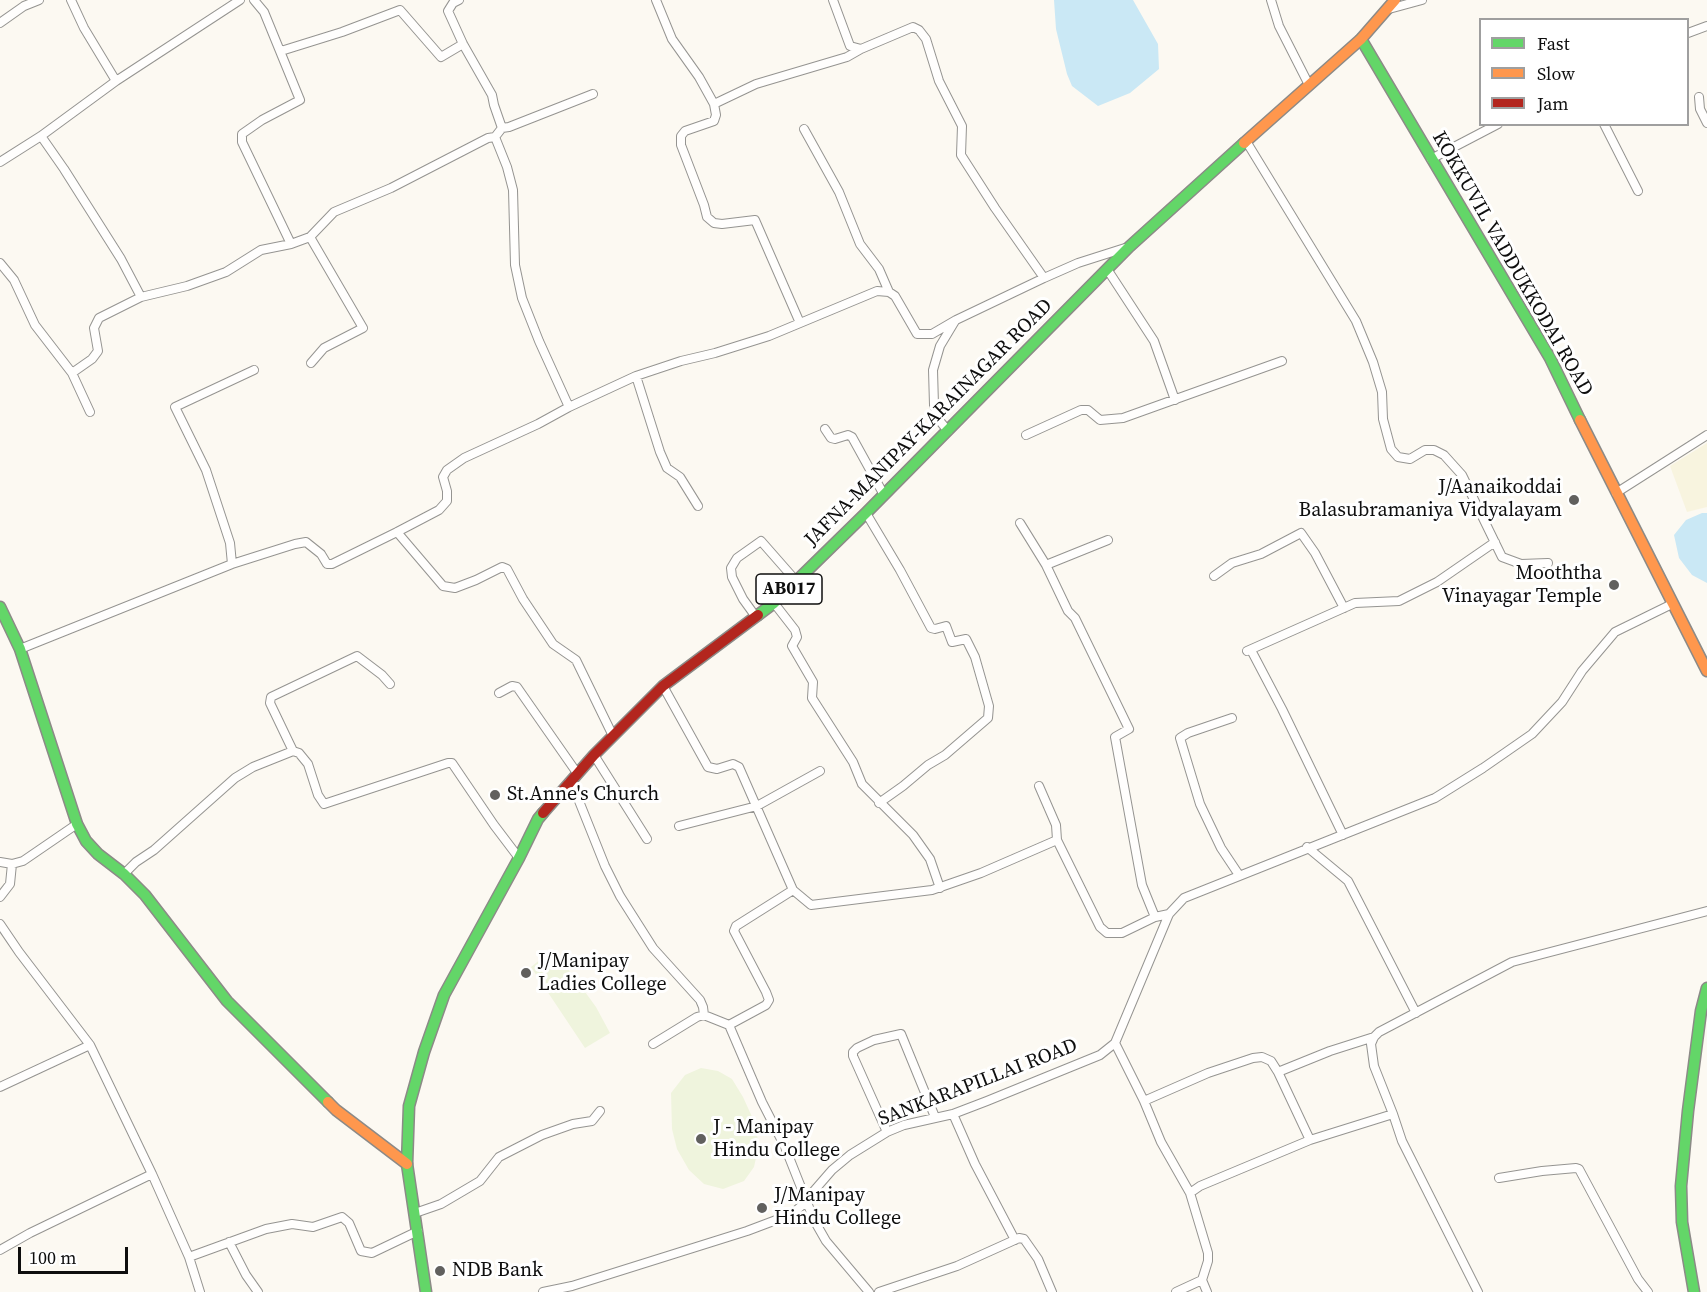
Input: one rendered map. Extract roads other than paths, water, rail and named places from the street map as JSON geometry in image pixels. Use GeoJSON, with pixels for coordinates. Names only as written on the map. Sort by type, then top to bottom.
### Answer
{"type":"FeatureCollection","features":[{"type":"Feature","properties":{"kind":"main road","name":"JAFNA-MANIPAY-KARAINAGAR ROAD"},"geometry":{"type":"LineString","coordinates":[[426,1292],[407,1164],[409,1106],[424,1052],[444,995],[538,819],[577,773],[663,686],[774,603],[1129,247],[1361,39],[1395,0]]}},
{"type":"Feature","properties":{"kind":"main road","name":"KOKKUVIL VADDUKKODAI ROAD"},"geometry":{"type":"LineString","coordinates":[[1361,39],[1550,358],[1616,494],[1707,671]]}},
{"type":"Feature","properties":{"kind":"main road"},"geometry":{"type":"LineString","coordinates":[[0,607],[20,649],[77,824],[86,841],[145,895],[227,1001],[336,1110],[407,1164]]}},
{"type":"Feature","properties":{"kind":"main road"},"geometry":{"type":"LineString","coordinates":[[1694,1292],[1682,1222],[1681,1186],[1701,1011],[1707,988]]}},
{"type":"Feature","properties":{"kind":"street"},"geometry":{"type":"LineString","coordinates":[[0,24],[24,6],[39,0]]}},
{"type":"Feature","properties":{"kind":"street"},"geometry":{"type":"LineString","coordinates":[[71,0],[84,28],[116,81]]}},
{"type":"Feature","properties":{"kind":"street"},"geometry":{"type":"LineString","coordinates":[[0,162],[41,136],[116,81],[240,0]]}},
{"type":"Feature","properties":{"kind":"street"},"geometry":{"type":"LineString","coordinates":[[254,0],[264,12],[300,100],[262,120],[242,134],[242,142],[291,244]]}},
{"type":"Feature","properties":{"kind":"street"},"geometry":{"type":"LineString","coordinates":[[459,0],[453,3],[448,11],[463,44],[492,95],[502,128]]}},
{"type":"Feature","properties":{"kind":"street"},"geometry":{"type":"LineString","coordinates":[[656,0],[672,39],[699,77],[714,104],[716,115],[714,121],[685,131],[681,136],[681,145],[707,217],[714,223],[722,224],[755,220],[801,323]]}},
{"type":"Feature","properties":{"kind":"street"},"geometry":{"type":"LineString","coordinates":[[833,0],[850,46],[861,49]]}},
{"type":"Feature","properties":{"kind":"street"},"geometry":{"type":"LineString","coordinates":[[1271,0],[1279,26],[1309,85]]}},
{"type":"Feature","properties":{"kind":"street"},"geometry":{"type":"LineString","coordinates":[[1387,9],[1422,0]]}},
{"type":"Feature","properties":{"kind":"street"},"geometry":{"type":"LineString","coordinates":[[281,51],[342,32],[400,10],[441,57],[463,44]]}},
{"type":"Feature","properties":{"kind":"street"},"geometry":{"type":"LineString","coordinates":[[1689,33],[1707,26]]}},
{"type":"Feature","properties":{"kind":"street"},"geometry":{"type":"LineString","coordinates":[[714,104],[756,84],[847,57],[913,27],[919,30],[926,39],[939,81],[962,126],[961,155],[1044,278]]}},
{"type":"Feature","properties":{"kind":"street"},"geometry":{"type":"LineString","coordinates":[[72,373],[92,359],[98,351],[94,328],[99,318],[141,297],[186,286],[226,272],[261,250],[291,244],[310,237],[334,212],[391,188],[488,138],[495,137],[502,128],[593,94]]}},
{"type":"Feature","properties":{"kind":"street"},"geometry":{"type":"LineString","coordinates":[[1700,97],[1700,110],[1707,123]]}},
{"type":"Feature","properties":{"kind":"street"},"geometry":{"type":"LineString","coordinates":[[1431,159],[1494,126]]}},
{"type":"Feature","properties":{"kind":"street"},"geometry":{"type":"LineString","coordinates":[[1605,126],[1638,191]]}},
{"type":"Feature","properties":{"kind":"street"},"geometry":{"type":"LineString","coordinates":[[804,129],[839,192],[860,243],[879,269],[890,292],[895,296],[916,334],[932,334],[1044,278],[1078,263],[1129,247]]}},
{"type":"Feature","properties":{"kind":"street"},"geometry":{"type":"LineString","coordinates":[[41,136],[122,258],[141,297]]}},
{"type":"Feature","properties":{"kind":"street"},"geometry":{"type":"LineString","coordinates":[[495,137],[513,190],[515,265],[522,298],[569,406]]}},
{"type":"Feature","properties":{"kind":"street"},"geometry":{"type":"LineString","coordinates":[[1246,141],[1356,321],[1374,363],[1382,392],[1383,419],[1391,448],[1398,457],[1410,459],[1425,450],[1434,450],[1444,454],[1462,475],[1502,557],[1521,564],[1548,563]]}},
{"type":"Feature","properties":{"kind":"street"},"geometry":{"type":"LineString","coordinates":[[310,237],[363,328],[324,348],[311,363]]}},
{"type":"Feature","properties":{"kind":"street"},"geometry":{"type":"LineString","coordinates":[[0,263],[14,280],[35,325],[72,373],[90,412]]}},
{"type":"Feature","properties":{"kind":"street"},"geometry":{"type":"LineString","coordinates":[[1107,269],[1154,341],[1175,400]]}},
{"type":"Feature","properties":{"kind":"street"},"geometry":{"type":"LineString","coordinates":[[20,649],[232,564],[295,544],[306,542],[321,554],[327,564],[332,564],[439,510],[447,501],[443,477],[447,470],[464,458],[538,424],[569,406],[636,376],[769,336],[877,291],[890,292]]}},
{"type":"Feature","properties":{"kind":"street"},"geometry":{"type":"LineString","coordinates":[[948,431],[939,420],[934,405],[933,370],[940,346],[956,320]]}},
{"type":"Feature","properties":{"kind":"street"},"geometry":{"type":"LineString","coordinates":[[1026,435],[1081,410],[1088,410],[1100,420],[1123,418],[1282,361]]}},
{"type":"Feature","properties":{"kind":"street"},"geometry":{"type":"LineString","coordinates":[[232,564],[230,543],[206,470],[175,407],[254,370]]}},
{"type":"Feature","properties":{"kind":"street"},"geometry":{"type":"LineString","coordinates":[[636,376],[660,452],[668,468],[680,477],[698,506]]}},
{"type":"Feature","properties":{"kind":"street"},"geometry":{"type":"LineString","coordinates":[[825,429],[831,438],[848,435],[852,437],[884,495]]}},
{"type":"Feature","properties":{"kind":"street"},"geometry":{"type":"LineString","coordinates":[[1616,494],[1707,435]]}},
{"type":"Feature","properties":{"kind":"street"},"geometry":{"type":"LineString","coordinates":[[866,513],[931,628],[946,626],[952,642],[966,639],[975,657],[989,706],[988,718],[945,755],[928,765],[879,803]]}},
{"type":"Feature","properties":{"kind":"street"},"geometry":{"type":"LineString","coordinates":[[1020,523],[1046,566],[1068,611],[1075,618],[1130,729],[1115,737],[1142,885],[1155,917]]}},
{"type":"Feature","properties":{"kind":"street"},"geometry":{"type":"LineString","coordinates":[[397,532],[443,586],[455,588],[502,567],[507,569],[523,599],[553,644],[576,660],[613,736]]}},
{"type":"Feature","properties":{"kind":"street"},"geometry":{"type":"LineString","coordinates":[[1214,576],[1232,563],[1261,555],[1301,533],[1315,553],[1344,608]]}},
{"type":"Feature","properties":{"kind":"street"},"geometry":{"type":"LineString","coordinates":[[1046,566],[1108,540]]}},
{"type":"Feature","properties":{"kind":"street"},"geometry":{"type":"LineString","coordinates":[[756,617],[743,599],[732,577],[731,568],[737,558],[761,541],[796,582]]}},
{"type":"Feature","properties":{"kind":"street"},"geometry":{"type":"LineString","coordinates":[[1343,835],[1282,709],[1249,651],[1355,603],[1399,601],[1437,582],[1495,542]]}},
{"type":"Feature","properties":{"kind":"street"},"geometry":{"type":"LineString","coordinates":[[774,603],[795,630],[797,637],[792,646],[813,682],[812,699],[853,762],[862,784],[913,835],[930,859],[940,888]]}},
{"type":"Feature","properties":{"kind":"street"},"geometry":{"type":"LineString","coordinates":[[1207,1292],[1202,1280],[1208,1254],[1190,1193],[1161,1142],[1115,1042],[1169,914],[1184,897],[1435,798],[1532,734],[1562,702],[1582,671],[1615,632],[1672,604]]}},
{"type":"Feature","properties":{"kind":"street"},"geometry":{"type":"LineString","coordinates":[[293,751],[270,703],[271,697],[357,656],[390,684]]}},
{"type":"Feature","properties":{"kind":"street"},"geometry":{"type":"LineString","coordinates":[[499,693],[512,686],[517,687],[577,773]]}},
{"type":"Feature","properties":{"kind":"street"},"geometry":{"type":"LineString","coordinates":[[663,686],[708,767],[717,769],[733,764],[739,767],[793,890],[811,905],[940,888],[1057,840]]}},
{"type":"Feature","properties":{"kind":"street"},"geometry":{"type":"LineString","coordinates":[[1232,718],[1180,738],[1200,804],[1221,848],[1239,875]]}},
{"type":"Feature","properties":{"kind":"street"},"geometry":{"type":"LineString","coordinates":[[124,874],[235,777],[293,751],[299,753],[308,764],[318,795],[324,804],[452,763],[519,858]]}},
{"type":"Feature","properties":{"kind":"street"},"geometry":{"type":"LineString","coordinates":[[594,755],[647,839]]}},
{"type":"Feature","properties":{"kind":"street"},"geometry":{"type":"LineString","coordinates":[[679,826],[757,806],[820,771]]}},
{"type":"Feature","properties":{"kind":"street"},"geometry":{"type":"LineString","coordinates":[[569,782],[620,896],[653,948],[700,1000],[704,1015]]}},
{"type":"Feature","properties":{"kind":"street"},"geometry":{"type":"LineString","coordinates":[[1039,786],[1056,825],[1057,840],[1100,927],[1107,933],[1122,933],[1155,917],[1169,914]]}},
{"type":"Feature","properties":{"kind":"street"},"geometry":{"type":"LineString","coordinates":[[0,862],[12,864],[23,861],[77,824]]}},
{"type":"Feature","properties":{"kind":"street"},"geometry":{"type":"LineString","coordinates":[[1307,848],[1348,881],[1416,1013]]}},
{"type":"Feature","properties":{"kind":"street"},"geometry":{"type":"LineString","coordinates":[[0,897],[10,884],[12,864]]}},
{"type":"Feature","properties":{"kind":"street"},"geometry":{"type":"LineString","coordinates":[[729,1025],[766,1005],[769,999],[734,931],[736,926],[793,890]]}},
{"type":"Feature","properties":{"kind":"street"},"geometry":{"type":"LineString","coordinates":[[1478,1292],[1402,1141],[1394,1114],[1374,1066],[1371,1044],[1374,1037],[1379,1032],[1512,962],[1707,911]]}},
{"type":"Feature","properties":{"kind":"street"},"geometry":{"type":"LineString","coordinates":[[0,924],[90,1045],[189,1257],[200,1292]]}},
{"type":"Feature","properties":{"kind":"street"},"geometry":{"type":"LineString","coordinates":[[653,1044],[704,1015],[729,1025],[762,1102],[785,1147],[814,1221],[826,1241],[869,1292]]}},
{"type":"Feature","properties":{"kind":"street"},"geometry":{"type":"LineString","coordinates":[[887,1132],[853,1056],[857,1048],[874,1040],[902,1034],[935,1117]]}},
{"type":"Feature","properties":{"kind":"street"},"geometry":{"type":"LineString","coordinates":[[1278,1072],[1330,1051],[1374,1037]]}},
{"type":"Feature","properties":{"kind":"street","name":"SANKARAPILLAI ROAD"},"geometry":{"type":"LineString","coordinates":[[543,1292],[572,1286],[747,1231],[792,1214],[807,1201],[831,1170],[887,1132],[904,1125],[953,1114],[987,1101],[1100,1055],[1115,1042]]}},
{"type":"Feature","properties":{"kind":"street"},"geometry":{"type":"LineString","coordinates":[[0,1087],[90,1045]]}},
{"type":"Feature","properties":{"kind":"street"},"geometry":{"type":"LineString","coordinates":[[1144,1101],[1208,1073],[1252,1058],[1262,1057],[1271,1061],[1278,1072],[1310,1140]]}},
{"type":"Feature","properties":{"kind":"street"},"geometry":{"type":"LineString","coordinates":[[415,1213],[441,1204],[480,1181],[499,1157],[542,1135],[573,1124],[591,1121],[600,1111]]}},
{"type":"Feature","properties":{"kind":"street"},"geometry":{"type":"LineString","coordinates":[[953,1114],[975,1164],[1015,1240]]}},
{"type":"Feature","properties":{"kind":"street"},"geometry":{"type":"LineString","coordinates":[[1190,1193],[1200,1186],[1310,1140],[1394,1114]]}},
{"type":"Feature","properties":{"kind":"street"},"geometry":{"type":"LineString","coordinates":[[1499,1178],[1576,1167],[1579,1169],[1638,1279],[1648,1292]]}},
{"type":"Feature","properties":{"kind":"street"},"geometry":{"type":"LineString","coordinates":[[0,1250],[152,1174]]}},
{"type":"Feature","properties":{"kind":"street"},"geometry":{"type":"LineString","coordinates":[[189,1257],[266,1229],[292,1224],[314,1227],[342,1217],[349,1223],[361,1251],[372,1253],[418,1231]]}},
{"type":"Feature","properties":{"kind":"street"},"geometry":{"type":"LineString","coordinates":[[879,1292],[957,1266],[1019,1238],[1024,1239],[1038,1259],[1052,1292]]}},
{"type":"Feature","properties":{"kind":"street"},"geometry":{"type":"LineString","coordinates":[[229,1242],[246,1275],[258,1292]]}},
{"type":"Feature","properties":{"kind":"street"},"geometry":{"type":"LineString","coordinates":[[1176,1292],[1202,1280]]}},
{"type":"Feature","properties":{"kind":"water"},"geometry":{"type":"Polygon","coordinates":[[[1054,0],[1133,0],[1158,44],[1159,69],[1130,93],[1098,106],[1072,86],[1067,74],[1056,29],[1054,0]]]}},
{"type":"Feature","properties":{"kind":"water"},"geometry":{"type":"Polygon","coordinates":[[[1707,513],[1707,583],[1692,575],[1679,558],[1674,535],[1686,520],[1707,513]]]}},
{"type":"Feature","properties":{"kind":"place","name":"J/Aanaikoddai Balasubramaniya Vidyalayam"},"geometry":{"type":"Point","coordinates":[1574,500]}},
{"type":"Feature","properties":{"kind":"place","name":"Mooththa Vinayagar Temple"},"geometry":{"type":"Point","coordinates":[1614,585]}},
{"type":"Feature","properties":{"kind":"place","name":"St.Anne's Church"},"geometry":{"type":"Point","coordinates":[495,795]}},
{"type":"Feature","properties":{"kind":"place","name":"J/Manipay Ladies College"},"geometry":{"type":"Point","coordinates":[526,973]}},
{"type":"Feature","properties":{"kind":"place","name":"J - Manipay Hindu College"},"geometry":{"type":"Point","coordinates":[701,1139]}},
{"type":"Feature","properties":{"kind":"place","name":"J/Manipay Hindu College"},"geometry":{"type":"Point","coordinates":[762,1208]}},
{"type":"Feature","properties":{"kind":"place","name":"NDB Bank"},"geometry":{"type":"Point","coordinates":[440,1271]}}]}
